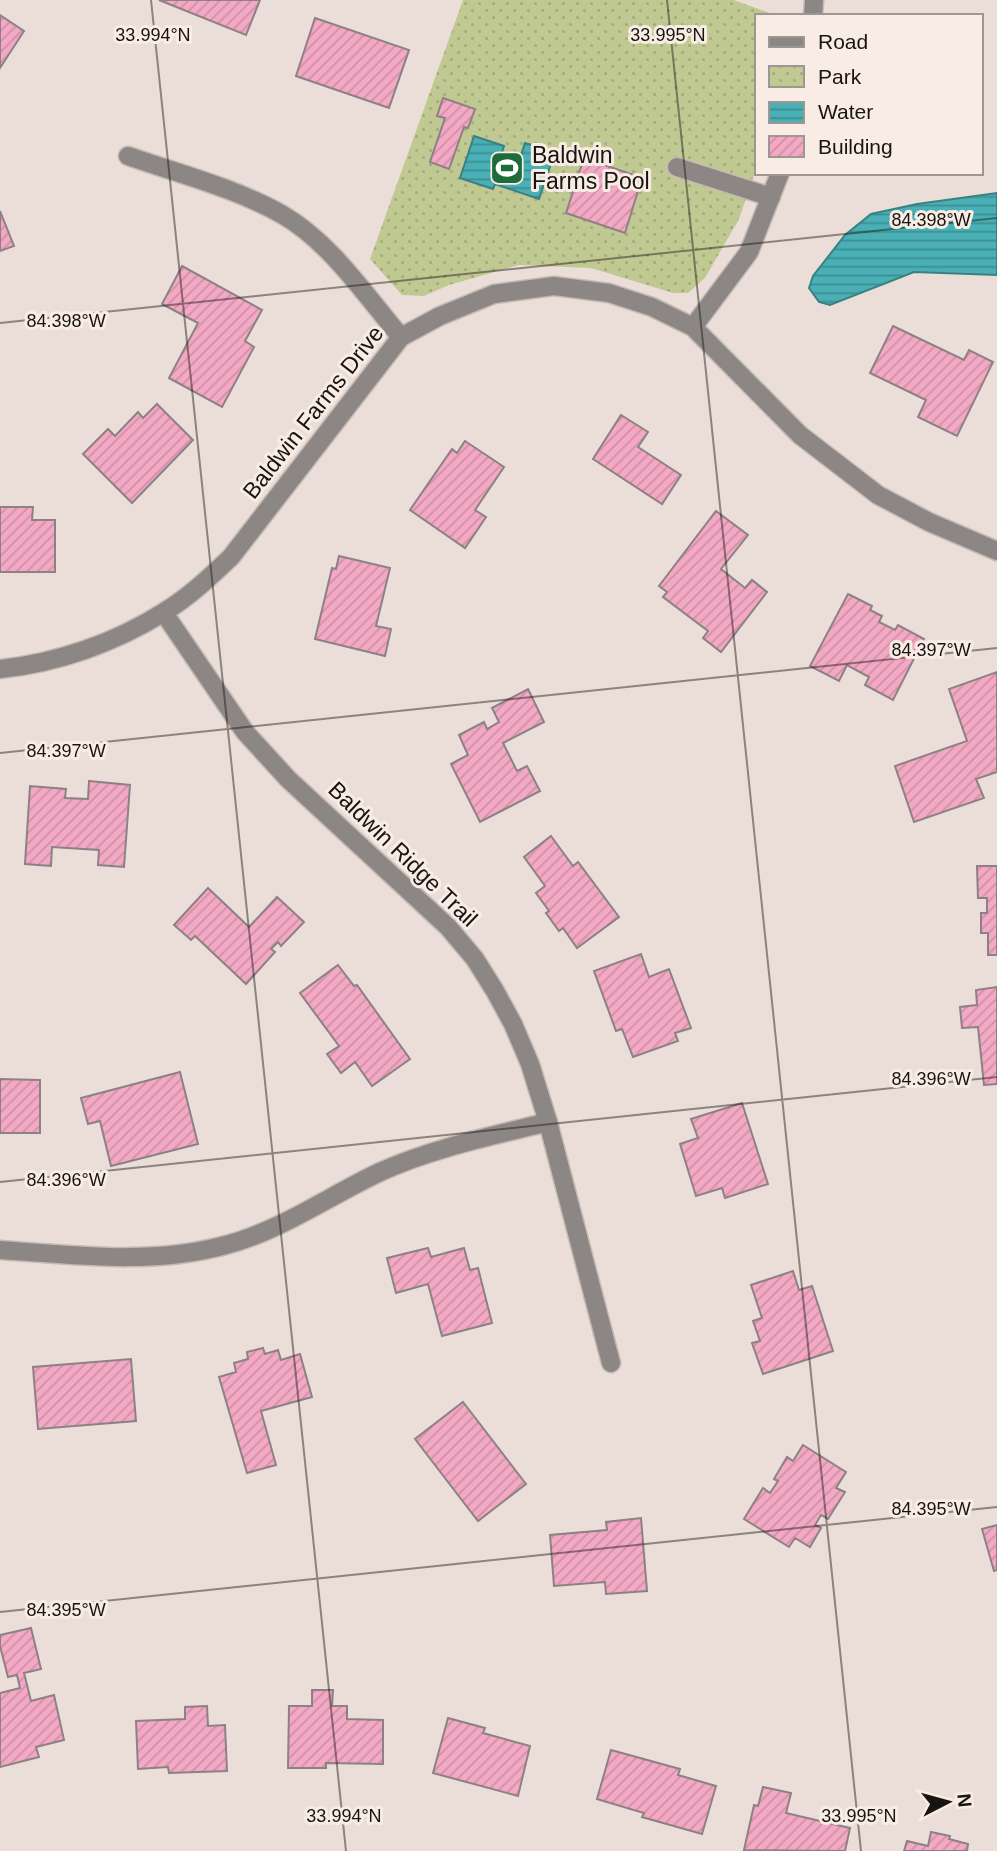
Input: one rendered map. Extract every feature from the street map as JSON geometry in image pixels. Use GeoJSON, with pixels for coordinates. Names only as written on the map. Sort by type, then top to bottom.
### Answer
{"type":"FeatureCollection","features":[{"type":"Feature","properties":{"kind":"street"},"geometry":{"type":"LineString","coordinates":[[128,156],[251,200],[284,215],[338,262],[401,337]]}},
{"type":"Feature","properties":{"kind":"street"},"geometry":{"type":"LineString","coordinates":[[677,167],[771,197]]}},
{"type":"Feature","properties":{"kind":"street"},"geometry":{"type":"LineString","coordinates":[[693,327],[749,252],[779,175]]}},
{"type":"Feature","properties":{"kind":"street","name":"Baldwin Farms Drive"},"geometry":{"type":"LineString","coordinates":[[0,669],[52,660],[112,639],[164,613],[198,587],[231,556],[401,337],[440,316],[494,294],[554,286],[609,293],[652,307],[693,327],[800,435],[878,495],[929,522],[997,551]]}},
{"type":"Feature","properties":{"kind":"street","name":"Baldwin Ridge Trail"},"geometry":{"type":"LineString","coordinates":[[164,613],[245,732],[288,779],[449,927],[475,959],[513,1024],[530,1064],[548,1122],[611,1363]]}},
{"type":"Feature","properties":{"kind":"street"},"geometry":{"type":"LineString","coordinates":[[0,1250],[133,1259],[181,1255],[222,1246],[259,1235],[381,1172],[421,1155],[548,1122]]}},
{"type":"Feature","properties":{"kind":"green space"},"geometry":{"type":"Polygon","coordinates":[[[463,0],[734,0],[772,14],[755,14],[755,172],[739,219],[705,278],[688,293],[673,293],[591,268],[519,265],[449,285],[424,296],[402,295],[370,259],[463,0]]]}},
{"type":"Feature","properties":{"kind":"water","name":"Baldwin Farms Pool"},"geometry":{"type":"Polygon","coordinates":[[[474,136],[504,146],[502,152],[520,158],[525,143],[555,152],[539,199],[495,184],[493,189],[460,178],[474,136]]]}},
{"type":"Feature","properties":{"kind":"water"},"geometry":{"type":"Polygon","coordinates":[[[997,193],[997,275],[914,272],[830,305],[819,302],[809,288],[813,276],[845,235],[871,214],[917,204],[997,193]]]}},
{"type":"Feature","properties":{"kind":"building"},"geometry":{"type":"Polygon","coordinates":[[[159,0],[260,0],[246,35],[159,0]]]}},
{"type":"Feature","properties":{"kind":"building"},"geometry":{"type":"Polygon","coordinates":[[[0,15],[24,31],[0,68],[0,15]]]}},
{"type":"Feature","properties":{"kind":"building"},"geometry":{"type":"Polygon","coordinates":[[[315,18],[409,50],[389,108],[296,76],[315,18]]]}},
{"type":"Feature","properties":{"kind":"building"},"geometry":{"type":"Polygon","coordinates":[[[443,98],[475,109],[468,128],[464,127],[449,169],[430,162],[445,118],[437,116],[443,98]]]}},
{"type":"Feature","properties":{"kind":"building"},"geometry":{"type":"Polygon","coordinates":[[[584,158],[642,178],[625,233],[566,213],[584,158]]]}},
{"type":"Feature","properties":{"kind":"building"},"geometry":{"type":"Polygon","coordinates":[[[0,211],[14,246],[0,251],[0,211]]]}},
{"type":"Feature","properties":{"kind":"building"},"geometry":{"type":"Polygon","coordinates":[[[182,266],[262,310],[245,341],[254,347],[222,407],[169,378],[198,323],[162,304],[182,266]]]}},
{"type":"Feature","properties":{"kind":"building"},"geometry":{"type":"Polygon","coordinates":[[[893,326],[964,360],[969,350],[993,362],[957,436],[918,417],[926,400],[870,373],[893,326]]]}},
{"type":"Feature","properties":{"kind":"building"},"geometry":{"type":"Polygon","coordinates":[[[157,404],[193,440],[132,503],[83,454],[108,429],[115,436],[138,412],[143,418],[157,404]]]}},
{"type":"Feature","properties":{"kind":"building"},"geometry":{"type":"Polygon","coordinates":[[[621,415],[648,432],[638,447],[681,475],[662,504],[593,459],[621,415]]]}},
{"type":"Feature","properties":{"kind":"building"},"geometry":{"type":"Polygon","coordinates":[[[465,441],[504,467],[475,510],[486,517],[465,548],[410,510],[452,449],[457,453],[465,441]]]}},
{"type":"Feature","properties":{"kind":"building"},"geometry":{"type":"Polygon","coordinates":[[[0,507],[33,507],[32,520],[55,520],[55,572],[0,572],[0,507]]]}},
{"type":"Feature","properties":{"kind":"building"},"geometry":{"type":"Polygon","coordinates":[[[716,511],[748,535],[721,569],[745,588],[752,580],[767,592],[721,652],[703,638],[708,631],[663,597],[667,592],[659,586],[716,511]]]}},
{"type":"Feature","properties":{"kind":"building"},"geometry":{"type":"Polygon","coordinates":[[[339,556],[390,568],[376,626],[391,629],[385,656],[315,639],[332,568],[336,569],[339,556]]]}},
{"type":"Feature","properties":{"kind":"building"},"geometry":{"type":"Polygon","coordinates":[[[848,594],[872,606],[870,610],[882,616],[879,622],[895,630],[898,625],[924,639],[893,700],[865,685],[869,677],[847,665],[839,681],[810,666],[848,594]]]}},
{"type":"Feature","properties":{"kind":"building"},"geometry":{"type":"Polygon","coordinates":[[[997,672],[997,772],[976,779],[984,798],[914,822],[895,766],[967,741],[949,689],[997,672]]]}},
{"type":"Feature","properties":{"kind":"building"},"geometry":{"type":"Polygon","coordinates":[[[528,689],[544,722],[503,743],[517,771],[527,766],[540,791],[480,822],[451,764],[468,755],[459,735],[484,722],[487,729],[499,722],[492,708],[528,689]]]}},
{"type":"Feature","properties":{"kind":"building"},"geometry":{"type":"Polygon","coordinates":[[[89,781],[130,785],[124,867],[98,865],[99,850],[52,847],[51,866],[25,864],[30,786],[66,789],[65,798],[88,799],[89,781]]]}},
{"type":"Feature","properties":{"kind":"building"},"geometry":{"type":"Polygon","coordinates":[[[551,836],[573,866],[578,862],[619,917],[577,948],[563,928],[559,931],[546,913],[549,911],[536,893],[545,886],[524,857],[551,836]]]}},
{"type":"Feature","properties":{"kind":"building"},"geometry":{"type":"Polygon","coordinates":[[[977,866],[997,866],[997,955],[988,955],[988,933],[981,933],[981,913],[987,913],[987,898],[978,898],[977,866]]]}},
{"type":"Feature","properties":{"kind":"building"},"geometry":{"type":"Polygon","coordinates":[[[208,888],[249,927],[277,897],[304,922],[281,946],[278,942],[271,949],[275,952],[246,984],[195,936],[191,940],[174,925],[208,888]]]}},
{"type":"Feature","properties":{"kind":"building"},"geometry":{"type":"Polygon","coordinates":[[[641,954],[649,977],[669,969],[691,1028],[675,1033],[678,1041],[633,1057],[622,1029],[616,1031],[594,971],[641,954]]]}},
{"type":"Feature","properties":{"kind":"building"},"geometry":{"type":"Polygon","coordinates":[[[338,965],[354,986],[357,985],[410,1059],[372,1086],[355,1062],[341,1073],[327,1054],[339,1046],[300,993],[338,965]]]}},
{"type":"Feature","properties":{"kind":"building"},"geometry":{"type":"Polygon","coordinates":[[[997,987],[997,1084],[984,1085],[978,1027],[962,1028],[960,1007],[977,1005],[976,990],[997,987]]]}},
{"type":"Feature","properties":{"kind":"building"},"geometry":{"type":"Polygon","coordinates":[[[180,1072],[198,1144],[111,1166],[100,1121],[88,1124],[81,1098],[180,1072]]]}},
{"type":"Feature","properties":{"kind":"building"},"geometry":{"type":"Polygon","coordinates":[[[0,1079],[40,1080],[40,1133],[0,1133],[0,1079]]]}},
{"type":"Feature","properties":{"kind":"building"},"geometry":{"type":"Polygon","coordinates":[[[742,1103],[768,1184],[725,1198],[722,1188],[696,1196],[680,1144],[698,1138],[691,1119],[742,1103]]]}},
{"type":"Feature","properties":{"kind":"building"},"geometry":{"type":"Polygon","coordinates":[[[428,1248],[431,1257],[464,1248],[470,1270],[478,1268],[492,1323],[442,1336],[428,1284],[396,1293],[387,1258],[428,1248]]]}},
{"type":"Feature","properties":{"kind":"building"},"geometry":{"type":"Polygon","coordinates":[[[793,1271],[799,1290],[812,1286],[833,1351],[763,1374],[752,1343],[760,1341],[753,1321],[762,1318],[751,1285],[793,1271]]]}},
{"type":"Feature","properties":{"kind":"building"},"geometry":{"type":"Polygon","coordinates":[[[263,1348],[265,1354],[278,1350],[281,1360],[300,1354],[312,1397],[261,1411],[276,1465],[247,1473],[219,1377],[236,1372],[234,1363],[248,1359],[247,1352],[263,1348]]]}},
{"type":"Feature","properties":{"kind":"building"},"geometry":{"type":"Polygon","coordinates":[[[131,1359],[136,1421],[38,1429],[33,1367],[131,1359]]]}},
{"type":"Feature","properties":{"kind":"building"},"geometry":{"type":"Polygon","coordinates":[[[463,1402],[526,1484],[478,1521],[415,1439],[463,1402]]]}},
{"type":"Feature","properties":{"kind":"building"},"geometry":{"type":"Polygon","coordinates":[[[803,1445],[846,1472],[836,1488],[845,1492],[828,1519],[821,1515],[815,1525],[821,1528],[810,1547],[795,1538],[789,1547],[744,1519],[763,1488],[770,1493],[778,1481],[774,1479],[787,1457],[793,1461],[803,1445]]]}},
{"type":"Feature","properties":{"kind":"building"},"geometry":{"type":"Polygon","coordinates":[[[641,1518],[647,1591],[606,1594],[605,1582],[554,1586],[550,1535],[607,1530],[606,1522],[641,1518]]]}},
{"type":"Feature","properties":{"kind":"building"},"geometry":{"type":"Polygon","coordinates":[[[997,1525],[997,1570],[994,1571],[982,1529],[997,1525]]]}},
{"type":"Feature","properties":{"kind":"building"},"geometry":{"type":"Polygon","coordinates":[[[31,1628],[41,1669],[24,1673],[31,1701],[54,1695],[64,1740],[36,1747],[39,1757],[0,1767],[0,1693],[20,1688],[17,1675],[8,1677],[0,1635],[31,1628]]]}},
{"type":"Feature","properties":{"kind":"building"},"geometry":{"type":"Polygon","coordinates":[[[312,1690],[333,1690],[332,1706],[347,1706],[347,1719],[383,1720],[383,1764],[326,1763],[326,1768],[288,1768],[289,1706],[312,1706],[312,1690]]]}},
{"type":"Feature","properties":{"kind":"building"},"geometry":{"type":"Polygon","coordinates":[[[207,1706],[208,1726],[225,1725],[227,1771],[169,1773],[168,1767],[138,1769],[136,1721],[185,1719],[185,1707],[207,1706]]]}},
{"type":"Feature","properties":{"kind":"building"},"geometry":{"type":"Polygon","coordinates":[[[448,1718],[485,1728],[483,1733],[530,1746],[518,1796],[433,1773],[448,1718]]]}},
{"type":"Feature","properties":{"kind":"building"},"geometry":{"type":"Polygon","coordinates":[[[611,1750],[680,1769],[678,1775],[716,1786],[702,1834],[642,1817],[644,1813],[597,1799],[611,1750]]]}},
{"type":"Feature","properties":{"kind":"building"},"geometry":{"type":"Polygon","coordinates":[[[763,1787],[791,1793],[786,1813],[850,1828],[845,1851],[744,1850],[754,1805],[758,1806],[763,1787]]]}},
{"type":"Feature","properties":{"kind":"building"},"geometry":{"type":"Polygon","coordinates":[[[931,1832],[968,1844],[967,1851],[904,1851],[907,1841],[928,1846],[931,1832]]]}},
{"type":"Feature","properties":{"kind":"place","name":"Baldwin Farms Pool"},"geometry":{"type":"Point","coordinates":[507,168]}}]}
